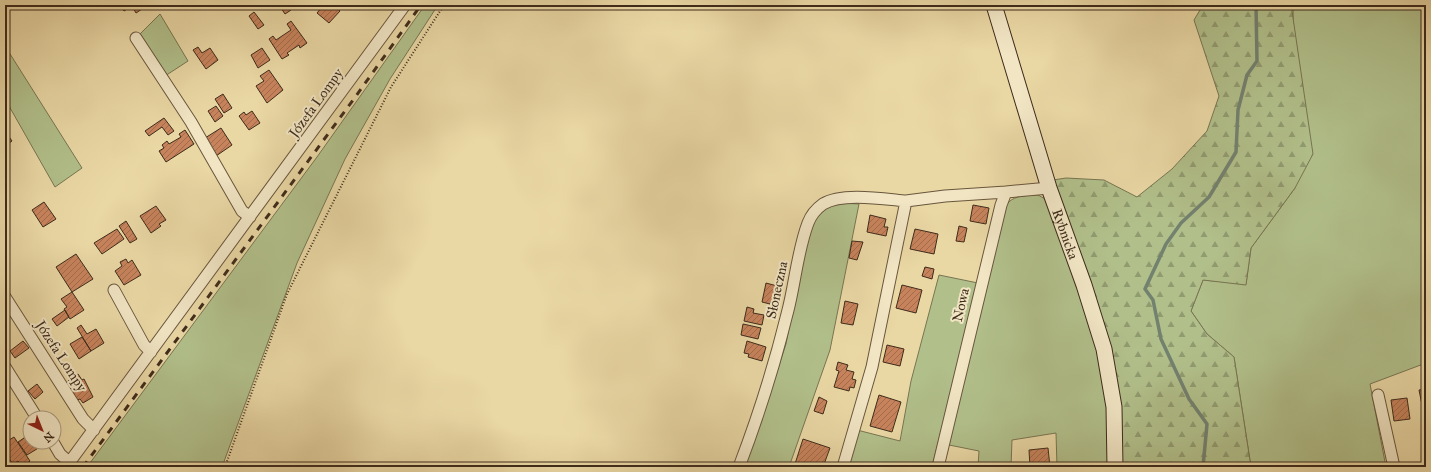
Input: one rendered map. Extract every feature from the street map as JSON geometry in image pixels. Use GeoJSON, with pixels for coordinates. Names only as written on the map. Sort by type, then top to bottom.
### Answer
{"type":"FeatureCollection","features":[{"type":"Feature","properties":{"kind":"street","name":"Józefa Lompy"},"geometry":{"type":"LineString","coordinates":[[58,450],[68,465],[405,5]]}},
{"type":"Feature","properties":{"kind":"street","name":"Rybnicka"},"geometry":{"type":"LineString","coordinates":[[994,5],[1049,188],[1084,285],[1107,358],[1114,413],[1115,467]]}},
{"type":"Feature","properties":{"kind":"street"},"geometry":{"type":"LineString","coordinates":[[136,38],[191,122],[242,211],[250,218]]}},
{"type":"Feature","properties":{"kind":"street"},"geometry":{"type":"LineString","coordinates":[[1006,192],[1049,188]]}},
{"type":"Feature","properties":{"kind":"street","name":"Słoneczna"},"geometry":{"type":"LineString","coordinates":[[738,467],[758,416],[778,352],[804,234],[814,212],[823,204],[833,199],[853,198],[906,201],[964,194],[1006,192]]}},
{"type":"Feature","properties":{"kind":"street","name":"Nowa"},"geometry":{"type":"LineString","coordinates":[[938,467],[998,213],[1006,192]]}},
{"type":"Feature","properties":{"kind":"street"},"geometry":{"type":"LineString","coordinates":[[843,467],[872,367],[906,201]]}},
{"type":"Feature","properties":{"kind":"street"},"geometry":{"type":"LineString","coordinates":[[114,290],[144,345],[151,352]]}},
{"type":"Feature","properties":{"kind":"street","name":"Józefa Lompy"},"geometry":{"type":"LineString","coordinates":[[5,297],[83,420],[94,430]]}},
{"type":"Feature","properties":{"kind":"street"},"geometry":{"type":"LineString","coordinates":[[5,367],[32,410]]}},
{"type":"Feature","properties":{"kind":"street"},"geometry":{"type":"LineString","coordinates":[[1378,395],[1394,467]]}},
{"type":"Feature","properties":{"kind":"path"},"geometry":{"type":"LineString","coordinates":[[225,467],[287,294],[391,87],[444,5]]}},
{"type":"Feature","properties":{"kind":"green space"},"geometry":{"type":"Polygon","coordinates":[[[425,5],[438,5],[390,79],[345,159],[297,263],[222,467],[87,467],[317,157],[425,5]]]}},
{"type":"Feature","properties":{"kind":"green space"},"geometry":{"type":"Polygon","coordinates":[[[1203,5],[1293,5],[1292,11],[1313,154],[1295,188],[1251,248],[1246,285],[1203,280],[1191,311],[1207,334],[1234,357],[1251,467],[1120,467],[1119,417],[1053,180],[1066,178],[1104,180],[1137,197],[1172,169],[1207,131],[1219,96],[1194,20],[1203,5]]]}},
{"type":"Feature","properties":{"kind":"green space"},"geometry":{"type":"Polygon","coordinates":[[[1293,5],[1426,5],[1426,363],[1370,384],[1386,467],[1251,467],[1234,357],[1207,334],[1191,311],[1203,280],[1246,284],[1251,248],[1295,188],[1293,5]]]}},
{"type":"Feature","properties":{"kind":"green space"},"geometry":{"type":"Polygon","coordinates":[[[160,14],[188,61],[165,76],[139,35],[160,14]]]}},
{"type":"Feature","properties":{"kind":"green space"},"geometry":{"type":"Polygon","coordinates":[[[5,46],[82,168],[55,187],[5,99],[5,46]]]}},
{"type":"Feature","properties":{"kind":"green space"},"geometry":{"type":"Polygon","coordinates":[[[1038,195],[1047,200],[1078,283],[1106,381],[1110,467],[1057,467],[1056,433],[1012,440],[1011,467],[978,467],[979,451],[949,445],[971,344],[1006,205],[1015,198],[1038,195]]]}},
{"type":"Feature","properties":{"kind":"green space"},"geometry":{"type":"Polygon","coordinates":[[[842,203],[859,204],[830,350],[789,467],[741,467],[765,408],[786,344],[800,269],[814,219],[826,206],[842,203]]]}},
{"type":"Feature","properties":{"kind":"green space"},"geometry":{"type":"Polygon","coordinates":[[[939,275],[978,283],[932,467],[846,467],[857,430],[900,441],[911,381],[939,275]]]}},
{"type":"Feature","properties":{"kind":"building"},"geometry":{"type":"Polygon","coordinates":[[[120,5],[148,5],[136,13],[132,6],[124,11],[120,5]]]}},
{"type":"Feature","properties":{"kind":"building"},"geometry":{"type":"Polygon","coordinates":[[[279,5],[288,5],[291,10],[285,14],[279,5]]]}},
{"type":"Feature","properties":{"kind":"building"},"geometry":{"type":"Polygon","coordinates":[[[319,5],[333,5],[340,11],[329,23],[317,13],[322,7],[319,5]]]}},
{"type":"Feature","properties":{"kind":"building"},"geometry":{"type":"Polygon","coordinates":[[[254,12],[264,25],[258,29],[249,16],[254,12]]]}},
{"type":"Feature","properties":{"kind":"building"},"geometry":{"type":"Polygon","coordinates":[[[291,21],[307,43],[300,48],[299,45],[287,53],[289,55],[282,59],[269,39],[273,36],[276,40],[291,30],[287,24],[291,21]]]}},
{"type":"Feature","properties":{"kind":"building"},"geometry":{"type":"Polygon","coordinates":[[[198,47],[202,53],[210,48],[218,60],[206,69],[193,50],[198,47]]]}},
{"type":"Feature","properties":{"kind":"building"},"geometry":{"type":"Polygon","coordinates":[[[262,48],[270,60],[258,68],[251,55],[262,48]]]}},
{"type":"Feature","properties":{"kind":"building"},"geometry":{"type":"Polygon","coordinates":[[[269,70],[283,90],[267,103],[256,86],[264,81],[260,76],[269,70]]]}},
{"type":"Feature","properties":{"kind":"building"},"geometry":{"type":"Polygon","coordinates":[[[223,94],[232,108],[224,113],[215,99],[223,94]]]}},
{"type":"Feature","properties":{"kind":"building"},"geometry":{"type":"Polygon","coordinates":[[[216,106],[223,116],[215,122],[208,111],[216,106]]]}},
{"type":"Feature","properties":{"kind":"building"},"geometry":{"type":"Polygon","coordinates":[[[252,111],[260,123],[249,130],[239,116],[244,112],[246,115],[252,111]]]}},
{"type":"Feature","properties":{"kind":"building"},"geometry":{"type":"Polygon","coordinates":[[[164,118],[174,131],[168,135],[162,127],[149,136],[145,131],[164,118]]]}},
{"type":"Feature","properties":{"kind":"building"},"geometry":{"type":"Polygon","coordinates":[[[221,128],[232,145],[216,156],[205,138],[221,128]]]}},
{"type":"Feature","properties":{"kind":"building"},"geometry":{"type":"Polygon","coordinates":[[[185,130],[194,144],[166,162],[159,151],[164,148],[162,145],[167,141],[169,144],[181,137],[179,134],[185,130]]]}},
{"type":"Feature","properties":{"kind":"building"},"geometry":{"type":"Polygon","coordinates":[[[5,131],[12,141],[5,146],[5,131]]]}},
{"type":"Feature","properties":{"kind":"building"},"geometry":{"type":"Polygon","coordinates":[[[44,202],[56,219],[43,227],[32,210],[44,202]]]}},
{"type":"Feature","properties":{"kind":"building"},"geometry":{"type":"Polygon","coordinates":[[[973,205],[989,208],[986,224],[970,221],[973,205]]]}},
{"type":"Feature","properties":{"kind":"building"},"geometry":{"type":"Polygon","coordinates":[[[156,206],[166,220],[159,224],[161,226],[151,233],[140,216],[156,206]]]}},
{"type":"Feature","properties":{"kind":"building"},"geometry":{"type":"Polygon","coordinates":[[[870,215],[886,219],[884,227],[888,227],[886,236],[867,232],[870,215]]]}},
{"type":"Feature","properties":{"kind":"building"},"geometry":{"type":"Polygon","coordinates":[[[126,221],[137,239],[130,243],[119,226],[126,221]]]}},
{"type":"Feature","properties":{"kind":"building"},"geometry":{"type":"Polygon","coordinates":[[[959,226],[967,228],[964,242],[956,241],[959,226]]]}},
{"type":"Feature","properties":{"kind":"building"},"geometry":{"type":"Polygon","coordinates":[[[117,229],[124,239],[102,254],[94,243],[117,229]]]}},
{"type":"Feature","properties":{"kind":"building"},"geometry":{"type":"Polygon","coordinates":[[[915,229],[938,234],[934,254],[910,249],[915,229]]]}},
{"type":"Feature","properties":{"kind":"building"},"geometry":{"type":"Polygon","coordinates":[[[852,241],[863,242],[857,260],[849,258],[852,241]]]}},
{"type":"Feature","properties":{"kind":"building"},"geometry":{"type":"Polygon","coordinates":[[[76,254],[93,279],[72,292],[56,267],[76,254]]]}},
{"type":"Feature","properties":{"kind":"building"},"geometry":{"type":"Polygon","coordinates":[[[126,259],[128,263],[132,260],[141,275],[124,285],[115,271],[122,266],[120,262],[126,259]]]}},
{"type":"Feature","properties":{"kind":"building"},"geometry":{"type":"Polygon","coordinates":[[[925,267],[934,269],[932,279],[922,276],[925,267]]]}},
{"type":"Feature","properties":{"kind":"building"},"geometry":{"type":"Polygon","coordinates":[[[766,283],[781,287],[777,302],[771,301],[770,304],[762,302],[766,283]]]}},
{"type":"Feature","properties":{"kind":"building"},"geometry":{"type":"Polygon","coordinates":[[[902,285],[922,290],[916,313],[896,308],[902,285]]]}},
{"type":"Feature","properties":{"kind":"building"},"geometry":{"type":"Polygon","coordinates":[[[72,292],[84,310],[70,319],[64,309],[67,307],[61,299],[72,292]]]}},
{"type":"Feature","properties":{"kind":"building"},"geometry":{"type":"Polygon","coordinates":[[[845,301],[858,304],[853,325],[841,323],[845,301]]]}},
{"type":"Feature","properties":{"kind":"building"},"geometry":{"type":"Polygon","coordinates":[[[747,307],[754,309],[753,313],[764,315],[762,325],[744,321],[747,307]]]}},
{"type":"Feature","properties":{"kind":"building"},"geometry":{"type":"Polygon","coordinates":[[[65,310],[69,317],[57,326],[52,319],[65,310]]]}},
{"type":"Feature","properties":{"kind":"building"},"geometry":{"type":"Polygon","coordinates":[[[743,324],[761,328],[758,339],[741,335],[743,324]]]}},
{"type":"Feature","properties":{"kind":"building"},"geometry":{"type":"Polygon","coordinates":[[[81,325],[87,334],[96,329],[104,343],[91,351],[77,328],[81,325]]]}},
{"type":"Feature","properties":{"kind":"building"},"geometry":{"type":"Polygon","coordinates":[[[5,327],[9,333],[5,336],[5,327]]]}},
{"type":"Feature","properties":{"kind":"building"},"geometry":{"type":"Polygon","coordinates":[[[82,337],[91,351],[79,359],[70,344],[82,337]]]}},
{"type":"Feature","properties":{"kind":"building"},"geometry":{"type":"Polygon","coordinates":[[[23,341],[29,348],[15,358],[10,351],[23,341]]]}},
{"type":"Feature","properties":{"kind":"building"},"geometry":{"type":"Polygon","coordinates":[[[747,341],[766,347],[762,361],[748,357],[749,354],[744,353],[747,341]]]}},
{"type":"Feature","properties":{"kind":"building"},"geometry":{"type":"Polygon","coordinates":[[[887,345],[904,349],[900,366],[883,362],[887,345]]]}},
{"type":"Feature","properties":{"kind":"building"},"geometry":{"type":"Polygon","coordinates":[[[838,362],[848,365],[846,370],[854,372],[852,379],[856,380],[854,388],[850,387],[849,391],[834,387],[839,371],[836,370],[838,362]]]}},
{"type":"Feature","properties":{"kind":"building"},"geometry":{"type":"Polygon","coordinates":[[[78,374],[82,380],[84,379],[93,397],[83,403],[80,399],[77,400],[68,381],[78,374]]]}},
{"type":"Feature","properties":{"kind":"building"},"geometry":{"type":"Polygon","coordinates":[[[37,384],[43,392],[35,399],[28,391],[37,384]]]}},
{"type":"Feature","properties":{"kind":"building"},"geometry":{"type":"Polygon","coordinates":[[[1426,389],[1426,404],[1422,405],[1419,390],[1426,389]]]}},
{"type":"Feature","properties":{"kind":"building"},"geometry":{"type":"Polygon","coordinates":[[[879,395],[901,402],[892,432],[870,426],[879,395]]]}},
{"type":"Feature","properties":{"kind":"building"},"geometry":{"type":"Polygon","coordinates":[[[819,397],[827,401],[823,414],[814,411],[819,397]]]}},
{"type":"Feature","properties":{"kind":"building"},"geometry":{"type":"Polygon","coordinates":[[[1407,398],[1410,419],[1394,421],[1391,400],[1407,398]]]}},
{"type":"Feature","properties":{"kind":"building"},"geometry":{"type":"Polygon","coordinates":[[[14,437],[30,461],[22,467],[18,461],[13,464],[5,453],[5,450],[9,447],[6,442],[14,437]]]}},
{"type":"Feature","properties":{"kind":"building"},"geometry":{"type":"Polygon","coordinates":[[[22,439],[22,448],[18,442],[22,439]]]}},
{"type":"Feature","properties":{"kind":"building"},"geometry":{"type":"Polygon","coordinates":[[[803,439],[830,448],[823,467],[794,467],[803,439]]]}},
{"type":"Feature","properties":{"kind":"building"},"geometry":{"type":"Polygon","coordinates":[[[1048,448],[1050,467],[1030,467],[1029,450],[1048,448]]]}},
{"type":"Feature","properties":{"kind":"building"},"geometry":{"type":"Polygon","coordinates":[[[24,450],[35,450],[27,455],[24,450]]]}},
{"type":"Feature","properties":{"kind":"waterway"},"geometry":{"type":"LineString","coordinates":[[1203,467],[1207,424],[1189,399],[1161,339],[1153,300],[1145,289],[1166,244],[1181,223],[1209,197],[1236,152],[1238,110],[1247,75],[1257,61],[1256,5]]}},
{"type":"Feature","properties":{"kind":"railway"},"geometry":{"type":"LineString","coordinates":[[83,467],[356,96],[421,5]]}}]}
